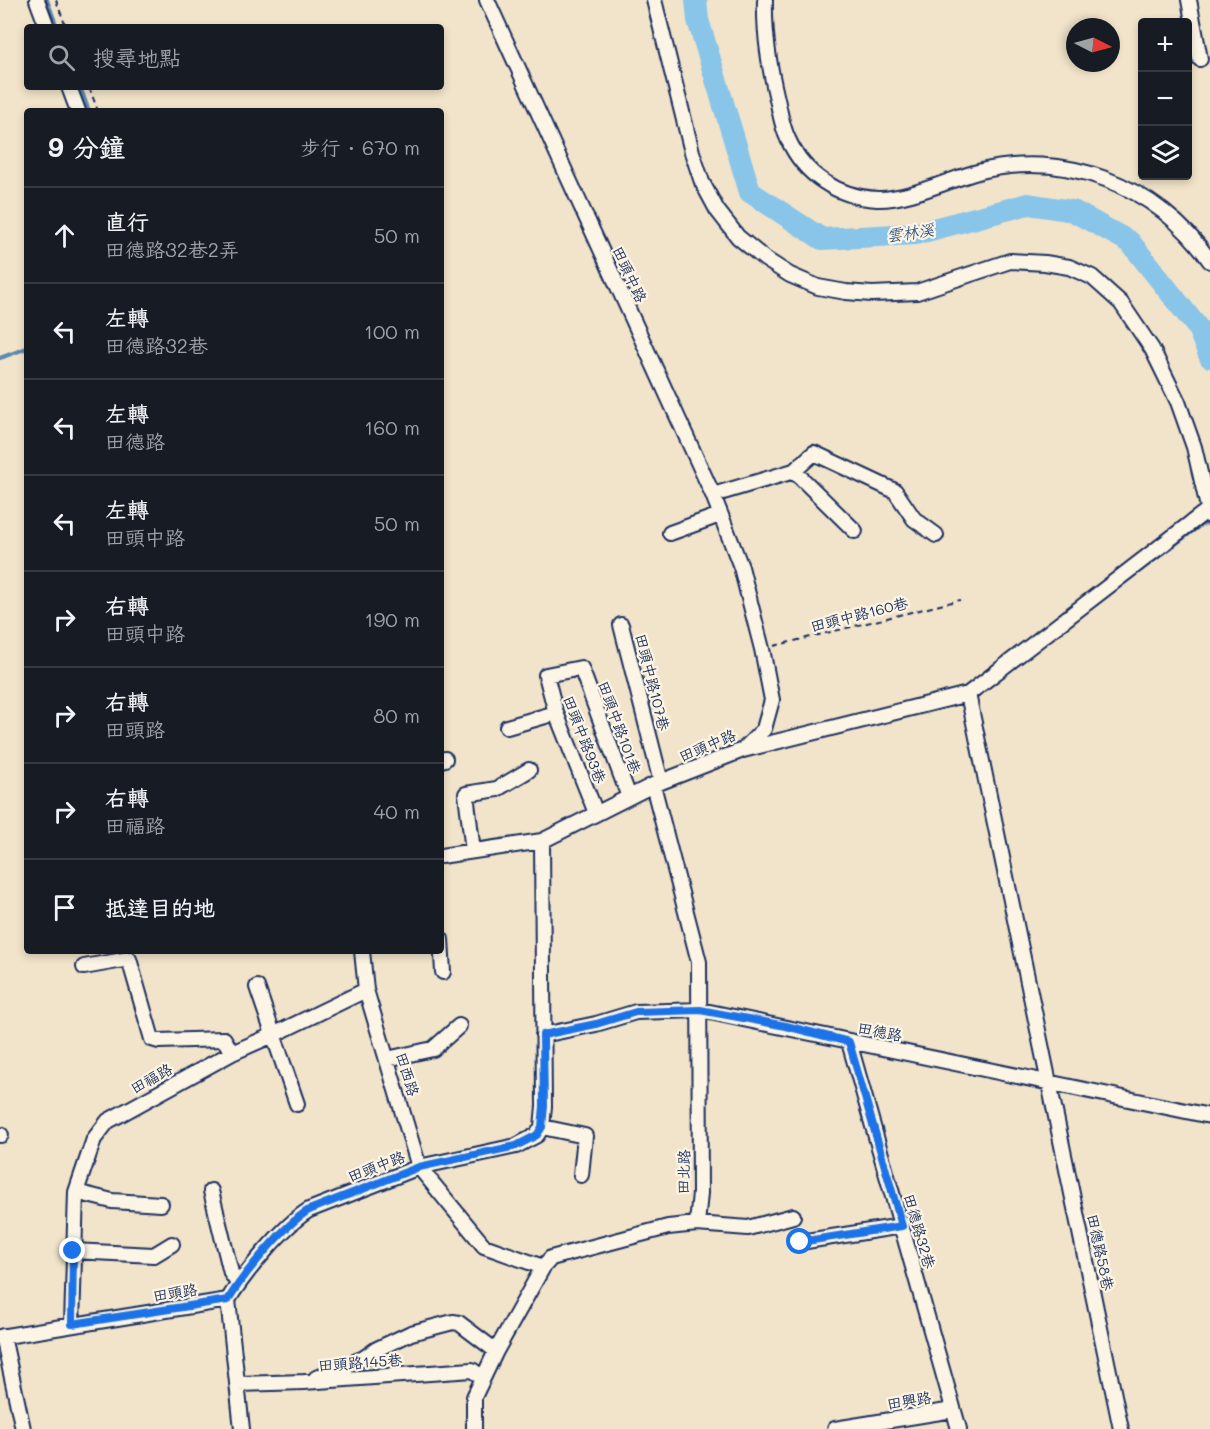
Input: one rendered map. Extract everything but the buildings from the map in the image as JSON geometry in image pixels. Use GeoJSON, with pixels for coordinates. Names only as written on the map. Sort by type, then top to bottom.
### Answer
{"type":"FeatureCollection","features":[{"type":"Feature","properties":{"kind":"street"},"geometry":{"type":"LineString","coordinates":[[37,0],[46,24]]}},
{"type":"Feature","properties":{"kind":"street","name":"田頭中路"},"geometry":{"type":"LineString","coordinates":[[487,0],[713,495],[741,567],[762,649],[772,700],[764,729],[743,750],[657,783],[542,841]]}},
{"type":"Feature","properties":{"kind":"street"},"geometry":{"type":"LineString","coordinates":[[654,0],[680,106],[702,182],[717,210],[738,237],[765,259],[790,275],[818,287],[846,292],[873,294],[916,292],[1010,261],[1069,267],[1092,278],[1121,303],[1152,349],[1179,402],[1197,457],[1209,512],[968,694],[743,750]]}},
{"type":"Feature","properties":{"kind":"street"},"geometry":{"type":"LineString","coordinates":[[765,0],[769,69],[787,138],[797,157],[810,171],[832,188],[879,199],[904,195],[976,172],[1004,166],[1028,165],[1072,169],[1107,177],[1137,193],[1164,212],[1210,261]]}},
{"type":"Feature","properties":{"kind":"street"},"geometry":{"type":"LineString","coordinates":[[1190,0],[1200,59]]}},
{"type":"Feature","properties":{"kind":"street"},"geometry":{"type":"LineString","coordinates":[[70,90],[77,108]]}},
{"type":"Feature","properties":{"kind":"street"},"geometry":{"type":"LineString","coordinates":[[713,495],[794,471],[814,453],[895,491],[914,519],[936,535]]}},
{"type":"Feature","properties":{"kind":"street"},"geometry":{"type":"LineString","coordinates":[[794,471],[855,531]]}},
{"type":"Feature","properties":{"kind":"street"},"geometry":{"type":"LineString","coordinates":[[670,533],[720,515]]}},
{"type":"Feature","properties":{"kind":"street","name":"田頭中路107巷"},"geometry":{"type":"LineString","coordinates":[[621,625],[657,783]]}},
{"type":"Feature","properties":{"kind":"street","name":"田頭中路101巷"},"geometry":{"type":"LineString","coordinates":[[546,675],[581,668],[629,797]]}},
{"type":"Feature","properties":{"kind":"street","name":"田頭中路93巷"},"geometry":{"type":"LineString","coordinates":[[546,675],[556,712],[596,813]]}},
{"type":"Feature","properties":{"kind":"street","name":"田德路58巷"},"geometry":{"type":"LineString","coordinates":[[968,694],[1121,1429]]}},
{"type":"Feature","properties":{"kind":"street"},"geometry":{"type":"LineString","coordinates":[[507,727],[556,712]]}},
{"type":"Feature","properties":{"kind":"street"},"geometry":{"type":"LineString","coordinates":[[473,851],[466,794],[497,789],[529,770]]}},
{"type":"Feature","properties":{"kind":"street","name":"田北路"},"geometry":{"type":"LineString","coordinates":[[657,783],[699,962],[700,1193],[697,1224]]}},
{"type":"Feature","properties":{"kind":"street"},"geometry":{"type":"LineString","coordinates":[[444,856],[542,841],[544,1106],[542,1127],[585,1137],[581,1175]]}},
{"type":"Feature","properties":{"kind":"street"},"geometry":{"type":"LineString","coordinates":[[362,954],[366,990]]}},
{"type":"Feature","properties":{"kind":"street"},"geometry":{"type":"LineString","coordinates":[[442,954],[443,972]]}},
{"type":"Feature","properties":{"kind":"street"},"geometry":{"type":"LineString","coordinates":[[84,968],[129,959],[153,1039],[159,1041],[224,1039],[232,1053]]}},
{"type":"Feature","properties":{"kind":"street"},"geometry":{"type":"LineString","coordinates":[[257,987],[297,1104]]}},
{"type":"Feature","properties":{"kind":"street","name":"田福路"},"geometry":{"type":"LineString","coordinates":[[72,1324],[76,1191],[94,1139],[108,1121],[232,1053],[366,990]]}},
{"type":"Feature","properties":{"kind":"street","name":"田西路"},"geometry":{"type":"LineString","coordinates":[[366,990],[419,1167]]}},
{"type":"Feature","properties":{"kind":"street","name":"田德路"},"geometry":{"type":"LineString","coordinates":[[543,1035],[596,1024],[636,1012],[700,1010],[786,1026],[849,1042],[1210,1116]]}},
{"type":"Feature","properties":{"kind":"street"},"geometry":{"type":"LineString","coordinates":[[387,1059],[433,1049],[459,1026]]}},
{"type":"Feature","properties":{"kind":"street","name":"田德路32巷"},"geometry":{"type":"LineString","coordinates":[[849,1042],[959,1429]]}},
{"type":"Feature","properties":{"kind":"street","name":"田頭中路"},"geometry":{"type":"LineString","coordinates":[[228,1300],[238,1283],[296,1217],[419,1167],[516,1146],[537,1135],[542,1127]]}},
{"type":"Feature","properties":{"kind":"street"},"geometry":{"type":"LineString","coordinates":[[419,1167],[484,1246],[543,1268]]}},
{"type":"Feature","properties":{"kind":"street"},"geometry":{"type":"LineString","coordinates":[[76,1191],[112,1202],[161,1204]]}},
{"type":"Feature","properties":{"kind":"street"},"geometry":{"type":"LineString","coordinates":[[211,1191],[231,1273],[238,1283]]}},
{"type":"Feature","properties":{"kind":"street"},"geometry":{"type":"LineString","coordinates":[[474,1429],[474,1397],[496,1352],[543,1268],[551,1258],[668,1227],[697,1224],[748,1228],[793,1216]]}},
{"type":"Feature","properties":{"kind":"street"},"geometry":{"type":"LineString","coordinates":[[800,1242],[902,1226]]}},
{"type":"Feature","properties":{"kind":"street"},"geometry":{"type":"LineString","coordinates":[[73,1251],[154,1255],[172,1244]]}},
{"type":"Feature","properties":{"kind":"street"},"geometry":{"type":"LineString","coordinates":[[228,1300],[242,1429]]}},
{"type":"Feature","properties":{"kind":"street","name":"田頭路"},"geometry":{"type":"LineString","coordinates":[[1,1337],[228,1300]]}},
{"type":"Feature","properties":{"kind":"street"},"geometry":{"type":"LineString","coordinates":[[304,1383],[364,1358],[377,1349],[411,1333],[453,1322],[459,1323],[496,1352]]}},
{"type":"Feature","properties":{"kind":"street"},"geometry":{"type":"LineString","coordinates":[[1,1337],[23,1429]]}},
{"type":"Feature","properties":{"kind":"street","name":"田頭路145巷"},"geometry":{"type":"LineString","coordinates":[[238,1384],[304,1383],[472,1370],[483,1378]]}},
{"type":"Feature","properties":{"kind":"street","name":"田興路"},"geometry":{"type":"LineString","coordinates":[[835,1429],[953,1410]]}},
{"type":"Feature","properties":{"kind":"path"},"geometry":{"type":"LineString","coordinates":[[56,0],[65,24]]}},
{"type":"Feature","properties":{"kind":"path"},"geometry":{"type":"LineString","coordinates":[[90,90],[97,108]]}},
{"type":"Feature","properties":{"kind":"path","name":"田頭中路160巷"},"geometry":{"type":"LineString","coordinates":[[762,649],[960,600]]}},
{"type":"Feature","properties":{"kind":"waterway"},"geometry":{"type":"LineString","coordinates":[[47,0],[56,24]]}},
{"type":"Feature","properties":{"kind":"waterway","name":"雲林溪"},"geometry":{"type":"LineString","coordinates":[[696,0],[698,20],[750,192],[822,239],[915,234],[1028,204],[1073,211],[1130,242],[1198,328],[1210,357]]}},
{"type":"Feature","properties":{"kind":"waterway"},"geometry":{"type":"LineString","coordinates":[[81,90],[88,108]]}},
{"type":"Feature","properties":{"kind":"waterway"},"geometry":{"type":"LineString","coordinates":[[0,358],[24,349]]}},
{"type":"Feature","properties":{"kind":"waterway"},"geometry":{"type":"LineString","coordinates":[[1104,598],[1201,525],[1210,523]]}},
{"type":"Feature","properties":{"kind":"route"},"geometry":{"type":"LineString","coordinates":[[73,1251],[72,1324],[228,1300],[238,1283],[296,1217],[309,1210],[419,1167],[516,1146],[537,1135],[542,1127],[544,1106],[543,1035],[596,1024],[636,1012],[700,1010],[786,1026],[849,1042],[902,1226],[800,1242]]}}]}
